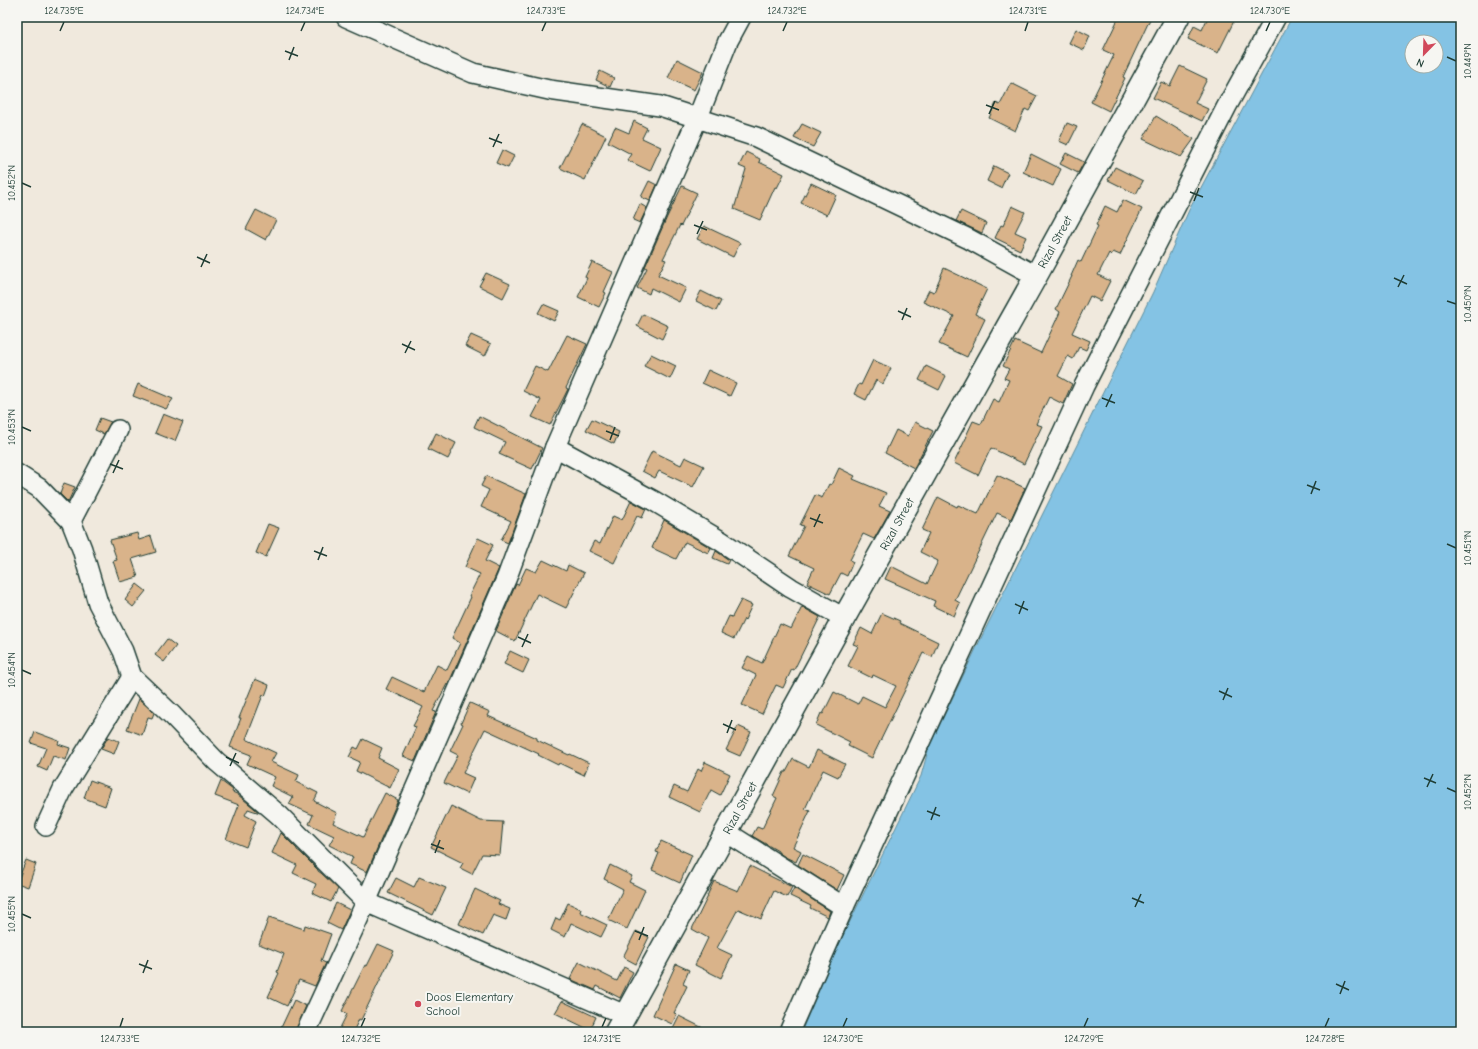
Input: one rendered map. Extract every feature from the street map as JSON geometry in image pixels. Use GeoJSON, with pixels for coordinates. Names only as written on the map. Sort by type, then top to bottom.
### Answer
{"type":"FeatureCollection","features":[{"type":"Feature","properties":{"kind":"main road","name":"Rizal Street"},"geometry":{"type":"LineString","coordinates":[[620,1024],[844,618],[1036,276],[1178,17]]}},
{"type":"Feature","properties":{"kind":"street"},"geometry":{"type":"LineString","coordinates":[[346,17],[473,73],[550,90],[660,106],[698,117],[756,137],[969,239],[1036,276]]}},
{"type":"Feature","properties":{"kind":"street"},"geometry":{"type":"LineString","coordinates":[[306,1032],[366,902],[507,577],[555,447],[698,117],[728,41],[741,17]]}},
{"type":"Feature","properties":{"kind":"street"},"geometry":{"type":"LineString","coordinates":[[789,1032],[844,907],[1084,386],[1227,106],[1276,17]]}},
{"type":"Feature","properties":{"kind":"street"},"geometry":{"type":"LineString","coordinates":[[71,521],[118,430]]}},
{"type":"Feature","properties":{"kind":"street"},"geometry":{"type":"LineString","coordinates":[[555,447],[654,501],[714,537],[791,588],[844,618]]}},
{"type":"Feature","properties":{"kind":"street"},"geometry":{"type":"LineString","coordinates":[[17,474],[39,488],[71,521],[82,549],[98,603],[123,651],[132,676],[216,761],[278,815],[366,902],[620,1024]]}},
{"type":"Feature","properties":{"kind":"street"},"geometry":{"type":"LineString","coordinates":[[46,826],[63,789],[132,676]]}},
{"type":"Feature","properties":{"kind":"street"},"geometry":{"type":"LineString","coordinates":[[726,832],[844,907]]}},
{"type":"Feature","properties":{"kind":"water"},"geometry":{"type":"Polygon","coordinates":[[[1292,17],[1461,17],[1461,1032],[801,1032],[837,948],[921,776],[929,747],[984,632],[1153,292],[1189,210],[1292,17]]]}},
{"type":"Feature","properties":{"kind":"building"},"geometry":{"type":"Polygon","coordinates":[[[1119,17],[1151,17],[1109,111],[1091,102],[1114,55],[1103,50],[1119,17]]]}},
{"type":"Feature","properties":{"kind":"building"},"geometry":{"type":"Polygon","coordinates":[[[1208,17],[1236,17],[1218,53],[1188,39],[1194,26],[1202,30],[1208,17]]]}},
{"type":"Feature","properties":{"kind":"building"},"geometry":{"type":"Polygon","coordinates":[[[1076,29],[1090,36],[1084,50],[1069,43],[1076,29]]]}},
{"type":"Feature","properties":{"kind":"building"},"geometry":{"type":"Polygon","coordinates":[[[677,59],[703,72],[694,90],[668,78],[677,59]]]}},
{"type":"Feature","properties":{"kind":"building"},"geometry":{"type":"Polygon","coordinates":[[[1180,66],[1207,79],[1195,103],[1208,109],[1202,121],[1153,98],[1161,82],[1170,86],[1180,66]]]}},
{"type":"Feature","properties":{"kind":"building"},"geometry":{"type":"Polygon","coordinates":[[[600,71],[614,78],[610,87],[596,80],[600,71]]]}},
{"type":"Feature","properties":{"kind":"building"},"geometry":{"type":"Polygon","coordinates":[[[1011,83],[1037,96],[1029,111],[1025,109],[1015,131],[989,118],[996,103],[1000,105],[1011,83]]]}},
{"type":"Feature","properties":{"kind":"building"},"geometry":{"type":"Polygon","coordinates":[[[1156,116],[1194,139],[1181,157],[1143,139],[1156,116]]]}},
{"type":"Feature","properties":{"kind":"building"},"geometry":{"type":"Polygon","coordinates":[[[634,121],[647,128],[642,138],[661,147],[650,171],[627,160],[631,154],[608,142],[615,127],[629,133],[634,121]]]}},
{"type":"Feature","properties":{"kind":"building"},"geometry":{"type":"Polygon","coordinates":[[[1067,123],[1077,127],[1068,145],[1059,141],[1067,123]]]}},
{"type":"Feature","properties":{"kind":"building"},"geometry":{"type":"Polygon","coordinates":[[[582,124],[606,136],[585,180],[560,168],[582,124]]]}},
{"type":"Feature","properties":{"kind":"building"},"geometry":{"type":"Polygon","coordinates":[[[802,124],[821,133],[813,147],[794,138],[802,124]]]}},
{"type":"Feature","properties":{"kind":"building"},"geometry":{"type":"Polygon","coordinates":[[[502,150],[514,156],[508,168],[496,163],[502,150]]]}},
{"type":"Feature","properties":{"kind":"building"},"geometry":{"type":"Polygon","coordinates":[[[746,152],[760,159],[759,162],[784,174],[777,188],[775,187],[760,220],[734,209],[746,169],[739,166],[746,152]]]}},
{"type":"Feature","properties":{"kind":"building"},"geometry":{"type":"Polygon","coordinates":[[[1066,153],[1084,162],[1078,173],[1060,164],[1066,153]]]}},
{"type":"Feature","properties":{"kind":"building"},"geometry":{"type":"Polygon","coordinates":[[[1031,154],[1061,169],[1053,186],[1023,172],[1031,154]]]}},
{"type":"Feature","properties":{"kind":"building"},"geometry":{"type":"Polygon","coordinates":[[[994,166],[1008,173],[1001,188],[987,181],[994,166]]]}},
{"type":"Feature","properties":{"kind":"building"},"geometry":{"type":"Polygon","coordinates":[[[1115,167],[1143,181],[1136,194],[1108,180],[1115,167]]]}},
{"type":"Feature","properties":{"kind":"building"},"geometry":{"type":"Polygon","coordinates":[[[649,181],[657,185],[650,201],[641,197],[649,181]]]}},
{"type":"Feature","properties":{"kind":"building"},"geometry":{"type":"Polygon","coordinates":[[[811,183],[836,195],[827,215],[801,203],[811,183]]]}},
{"type":"Feature","properties":{"kind":"building"},"geometry":{"type":"Polygon","coordinates":[[[682,186],[697,193],[663,259],[666,260],[658,275],[686,288],[679,302],[651,288],[649,294],[637,288],[647,268],[645,267],[667,217],[682,186]]]}},
{"type":"Feature","properties":{"kind":"building"},"geometry":{"type":"Polygon","coordinates":[[[1123,200],[1142,209],[1120,255],[1113,252],[1111,255],[1109,253],[1098,275],[1110,281],[1100,301],[1090,296],[1072,333],[1090,341],[1086,350],[1079,347],[1073,359],[1068,356],[1058,376],[1072,384],[1063,404],[1049,397],[1036,424],[1042,426],[1024,464],[991,448],[978,475],[954,463],[973,421],[981,424],[993,399],[999,402],[1009,380],[1004,378],[1009,369],[1003,366],[1015,341],[1041,353],[1060,312],[1056,309],[1078,260],[1081,262],[1098,226],[1096,225],[1105,206],[1117,212],[1123,200]]]}},
{"type":"Feature","properties":{"kind":"building"},"geometry":{"type":"Polygon","coordinates":[[[640,204],[647,208],[640,223],[633,220],[640,204]]]}},
{"type":"Feature","properties":{"kind":"building"},"geometry":{"type":"Polygon","coordinates":[[[1012,206],[1025,212],[1015,232],[1026,237],[1020,250],[995,238],[1001,225],[1003,226],[1012,206]]]}},
{"type":"Feature","properties":{"kind":"building"},"geometry":{"type":"Polygon","coordinates":[[[256,210],[276,220],[266,240],[246,229],[256,210]]]}},
{"type":"Feature","properties":{"kind":"building"},"geometry":{"type":"Polygon","coordinates":[[[961,211],[986,223],[982,233],[956,221],[961,211]]]}},
{"type":"Feature","properties":{"kind":"building"},"geometry":{"type":"Polygon","coordinates":[[[704,226],[740,243],[733,257],[697,239],[704,226]]]}},
{"type":"Feature","properties":{"kind":"building"},"geometry":{"type":"Polygon","coordinates":[[[592,262],[613,272],[604,292],[606,293],[599,307],[578,297],[587,278],[585,277],[592,262]]]}},
{"type":"Feature","properties":{"kind":"building"},"geometry":{"type":"Polygon","coordinates":[[[944,268],[987,289],[975,314],[985,319],[967,357],[939,344],[954,316],[923,302],[929,290],[934,292],[944,268]]]}},
{"type":"Feature","properties":{"kind":"building"},"geometry":{"type":"Polygon","coordinates":[[[486,273],[510,284],[503,298],[479,286],[486,273]]]}},
{"type":"Feature","properties":{"kind":"building"},"geometry":{"type":"Polygon","coordinates":[[[701,291],[721,301],[716,311],[696,301],[701,291]]]}},
{"type":"Feature","properties":{"kind":"building"},"geometry":{"type":"Polygon","coordinates":[[[543,304],[559,311],[554,321],[538,313],[543,304]]]}},
{"type":"Feature","properties":{"kind":"building"},"geometry":{"type":"Polygon","coordinates":[[[643,314],[668,326],[662,339],[637,326],[643,314]]]}},
{"type":"Feature","properties":{"kind":"building"},"geometry":{"type":"Polygon","coordinates":[[[471,335],[491,344],[485,356],[465,346],[471,335]]]}},
{"type":"Feature","properties":{"kind":"building"},"geometry":{"type":"Polygon","coordinates":[[[567,335],[587,344],[566,388],[568,389],[550,425],[532,417],[541,400],[523,391],[535,366],[548,372],[567,335]]]}},
{"type":"Feature","properties":{"kind":"building"},"geometry":{"type":"Polygon","coordinates":[[[651,354],[676,366],[670,379],[644,366],[651,354]]]}},
{"type":"Feature","properties":{"kind":"building"},"geometry":{"type":"Polygon","coordinates":[[[873,360],[891,368],[883,384],[876,380],[866,400],[854,394],[859,384],[861,385],[873,360]]]}},
{"type":"Feature","properties":{"kind":"building"},"geometry":{"type":"Polygon","coordinates":[[[926,366],[946,376],[939,390],[919,380],[926,366]]]}},
{"type":"Feature","properties":{"kind":"building"},"geometry":{"type":"Polygon","coordinates":[[[708,370],[736,383],[730,396],[702,383],[708,370]]]}},
{"type":"Feature","properties":{"kind":"building"},"geometry":{"type":"Polygon","coordinates":[[[138,384],[173,399],[166,409],[133,396],[138,384]]]}},
{"type":"Feature","properties":{"kind":"building"},"geometry":{"type":"Polygon","coordinates":[[[163,414],[183,422],[175,441],[155,433],[163,414]]]}},
{"type":"Feature","properties":{"kind":"building"},"geometry":{"type":"Polygon","coordinates":[[[479,416],[542,448],[532,469],[499,454],[505,442],[474,427],[479,416]]]}},
{"type":"Feature","properties":{"kind":"building"},"geometry":{"type":"Polygon","coordinates":[[[100,418],[111,422],[104,434],[95,430],[100,418]]]}},
{"type":"Feature","properties":{"kind":"building"},"geometry":{"type":"Polygon","coordinates":[[[592,419],[619,432],[614,444],[586,430],[592,419]]]}},
{"type":"Feature","properties":{"kind":"building"},"geometry":{"type":"Polygon","coordinates":[[[915,422],[933,431],[914,468],[885,453],[896,430],[908,436],[915,422]]]}},
{"type":"Feature","properties":{"kind":"building"},"geometry":{"type":"Polygon","coordinates":[[[436,433],[456,443],[448,459],[428,449],[436,433]]]}},
{"type":"Feature","properties":{"kind":"building"},"geometry":{"type":"Polygon","coordinates":[[[652,451],[681,465],[685,457],[704,466],[693,487],[659,471],[655,478],[642,471],[652,451]]]}},
{"type":"Feature","properties":{"kind":"building"},"geometry":{"type":"Polygon","coordinates":[[[839,468],[855,476],[853,479],[886,493],[879,506],[890,511],[874,539],[863,534],[850,560],[853,562],[847,576],[841,573],[830,594],[807,583],[814,568],[789,556],[804,526],[800,525],[815,495],[822,498],[829,484],[831,485],[839,468]]]}},
{"type":"Feature","properties":{"kind":"building"},"geometry":{"type":"Polygon","coordinates":[[[997,475],[1025,488],[1011,519],[997,513],[955,600],[960,603],[954,616],[933,606],[935,601],[885,579],[891,566],[927,584],[938,561],[920,552],[929,533],[922,530],[938,497],[957,507],[958,505],[978,514],[997,475]]]}},
{"type":"Feature","properties":{"kind":"building"},"geometry":{"type":"Polygon","coordinates":[[[486,476],[526,494],[508,543],[501,540],[511,521],[481,507],[489,490],[481,486],[486,476]]]}},
{"type":"Feature","properties":{"kind":"building"},"geometry":{"type":"Polygon","coordinates":[[[64,483],[75,487],[68,502],[60,494],[64,483]]]}},
{"type":"Feature","properties":{"kind":"building"},"geometry":{"type":"Polygon","coordinates":[[[631,501],[646,509],[642,518],[637,516],[614,563],[589,551],[594,541],[600,544],[613,516],[622,520],[631,501]]]}},
{"type":"Feature","properties":{"kind":"building"},"geometry":{"type":"Polygon","coordinates":[[[664,520],[711,548],[708,553],[685,542],[676,559],[652,548],[664,520]]]}},
{"type":"Feature","properties":{"kind":"building"},"geometry":{"type":"Polygon","coordinates":[[[268,524],[279,528],[266,557],[256,553],[268,524]]]}},
{"type":"Feature","properties":{"kind":"building"},"geometry":{"type":"Polygon","coordinates":[[[137,533],[139,540],[151,536],[156,552],[132,559],[138,577],[120,582],[113,561],[117,560],[110,540],[137,533]]]}},
{"type":"Feature","properties":{"kind":"building"},"geometry":{"type":"Polygon","coordinates":[[[478,538],[493,545],[485,561],[499,568],[448,685],[447,684],[433,711],[436,712],[415,761],[403,756],[416,727],[413,726],[423,707],[386,689],[392,677],[424,692],[437,665],[447,670],[460,643],[452,638],[471,597],[469,596],[480,574],[465,567],[478,538]]]}},
{"type":"Feature","properties":{"kind":"building"},"geometry":{"type":"Polygon","coordinates":[[[716,551],[729,560],[727,564],[713,558],[716,551]]]}},
{"type":"Feature","properties":{"kind":"building"},"geometry":{"type":"Polygon","coordinates":[[[543,560],[566,571],[568,565],[584,573],[566,608],[537,594],[515,641],[496,631],[516,584],[518,585],[526,568],[536,572],[543,560]]]}},
{"type":"Feature","properties":{"kind":"building"},"geometry":{"type":"Polygon","coordinates":[[[137,584],[146,591],[133,607],[125,600],[137,584]]]}},
{"type":"Feature","properties":{"kind":"building"},"geometry":{"type":"Polygon","coordinates":[[[741,600],[752,605],[734,639],[721,633],[729,616],[732,617],[741,600]]]}},
{"type":"Feature","properties":{"kind":"building"},"geometry":{"type":"Polygon","coordinates":[[[802,607],[820,617],[794,670],[792,669],[783,688],[776,685],[762,714],[742,705],[756,675],[742,668],[748,656],[762,663],[780,624],[791,629],[802,607]]]}},
{"type":"Feature","properties":{"kind":"building"},"geometry":{"type":"Polygon","coordinates":[[[882,613],[938,642],[932,657],[923,653],[872,758],[848,746],[850,742],[816,725],[821,713],[823,714],[834,692],[858,704],[862,696],[885,707],[896,686],[873,675],[872,678],[848,666],[858,646],[853,644],[861,628],[872,634],[882,613]]]}},
{"type":"Feature","properties":{"kind":"building"},"geometry":{"type":"Polygon","coordinates":[[[167,639],[176,646],[164,662],[155,655],[167,639]]]}},
{"type":"Feature","properties":{"kind":"building"},"geometry":{"type":"Polygon","coordinates":[[[510,651],[529,660],[523,673],[504,664],[510,651]]]}},
{"type":"Feature","properties":{"kind":"building"},"geometry":{"type":"Polygon","coordinates":[[[255,679],[269,685],[265,696],[263,695],[246,739],[276,753],[271,762],[299,775],[296,782],[318,793],[314,801],[337,813],[333,823],[363,837],[385,793],[398,800],[367,872],[350,864],[353,857],[329,845],[334,836],[309,824],[313,815],[289,804],[293,797],[271,786],[275,777],[247,764],[251,755],[230,747],[241,718],[239,718],[255,679]]]}},
{"type":"Feature","properties":{"kind":"building"},"geometry":{"type":"Polygon","coordinates":[[[139,699],[154,713],[152,718],[148,717],[142,735],[127,729],[139,699]]]}},
{"type":"Feature","properties":{"kind":"building"},"geometry":{"type":"Polygon","coordinates":[[[470,703],[490,712],[488,716],[589,763],[584,775],[559,763],[558,765],[538,755],[539,754],[485,729],[463,773],[474,778],[467,794],[444,783],[458,755],[450,751],[463,724],[461,723],[470,703]]]}},
{"type":"Feature","properties":{"kind":"building"},"geometry":{"type":"Polygon","coordinates":[[[738,726],[751,732],[740,756],[726,750],[738,726]]]}},
{"type":"Feature","properties":{"kind":"building"},"geometry":{"type":"Polygon","coordinates":[[[35,732],[59,741],[58,744],[70,748],[66,760],[53,756],[47,771],[38,767],[46,748],[31,743],[35,732]]]}},
{"type":"Feature","properties":{"kind":"building"},"geometry":{"type":"Polygon","coordinates":[[[108,737],[119,741],[114,754],[101,749],[108,737]]]}},
{"type":"Feature","properties":{"kind":"building"},"geometry":{"type":"Polygon","coordinates":[[[363,739],[382,748],[378,758],[399,769],[390,788],[356,771],[360,762],[349,757],[354,747],[358,749],[363,739]]]}},
{"type":"Feature","properties":{"kind":"building"},"geometry":{"type":"Polygon","coordinates":[[[817,750],[845,764],[838,777],[823,770],[805,809],[810,811],[793,847],[801,851],[796,862],[785,857],[778,851],[752,836],[757,827],[762,829],[777,798],[773,796],[784,772],[786,772],[793,759],[809,767],[817,750]]]}},
{"type":"Feature","properties":{"kind":"building"},"geometry":{"type":"Polygon","coordinates":[[[705,762],[730,774],[720,795],[711,790],[700,812],[669,797],[674,786],[687,792],[698,769],[701,771],[705,762]]]}},
{"type":"Feature","properties":{"kind":"building"},"geometry":{"type":"Polygon","coordinates":[[[90,780],[111,788],[105,806],[84,798],[90,780]]]}},
{"type":"Feature","properties":{"kind":"building"},"geometry":{"type":"Polygon","coordinates":[[[221,781],[233,790],[232,792],[237,794],[260,813],[248,809],[245,815],[256,821],[246,847],[226,839],[239,805],[215,796],[221,781]]]}},
{"type":"Feature","properties":{"kind":"building"},"geometry":{"type":"Polygon","coordinates":[[[451,806],[481,821],[503,822],[500,855],[482,854],[472,874],[460,868],[463,863],[431,847],[451,806]]]}},
{"type":"Feature","properties":{"kind":"building"},"geometry":{"type":"Polygon","coordinates":[[[281,833],[338,889],[331,902],[312,893],[316,884],[293,873],[297,865],[272,853],[281,833]]]}},
{"type":"Feature","properties":{"kind":"building"},"geometry":{"type":"Polygon","coordinates":[[[661,841],[692,855],[680,883],[652,870],[659,853],[656,852],[661,841]]]}},
{"type":"Feature","properties":{"kind":"building"},"geometry":{"type":"Polygon","coordinates":[[[803,854],[844,875],[837,890],[798,865],[803,854]]]}},
{"type":"Feature","properties":{"kind":"building"},"geometry":{"type":"Polygon","coordinates":[[[26,860],[36,864],[28,887],[17,883],[26,860]]]}},
{"type":"Feature","properties":{"kind":"building"},"geometry":{"type":"Polygon","coordinates":[[[610,865],[632,876],[629,882],[645,890],[627,929],[608,920],[623,889],[604,879],[610,865]]]}},
{"type":"Feature","properties":{"kind":"building"},"geometry":{"type":"Polygon","coordinates":[[[750,866],[792,887],[787,897],[774,891],[761,919],[738,909],[717,948],[732,955],[721,978],[695,965],[708,938],[692,929],[714,881],[738,891],[750,866]]]}},
{"type":"Feature","properties":{"kind":"building"},"geometry":{"type":"Polygon","coordinates":[[[419,877],[446,888],[433,915],[388,893],[396,878],[414,887],[419,877]]]}},
{"type":"Feature","properties":{"kind":"building"},"geometry":{"type":"Polygon","coordinates":[[[794,888],[830,911],[828,917],[810,908],[811,906],[790,896],[794,888]]]}},
{"type":"Feature","properties":{"kind":"building"},"geometry":{"type":"Polygon","coordinates":[[[475,889],[500,901],[498,904],[510,909],[506,920],[493,915],[483,935],[459,924],[475,889]]]}},
{"type":"Feature","properties":{"kind":"building"},"geometry":{"type":"Polygon","coordinates":[[[336,903],[350,910],[341,930],[327,923],[336,903]]]}},
{"type":"Feature","properties":{"kind":"building"},"geometry":{"type":"Polygon","coordinates":[[[568,903],[581,909],[580,912],[607,925],[601,937],[571,923],[565,937],[551,930],[556,918],[560,920],[568,903]]]}},
{"type":"Feature","properties":{"kind":"building"},"geometry":{"type":"Polygon","coordinates":[[[269,917],[304,929],[305,925],[331,934],[321,961],[326,963],[315,986],[299,980],[287,1006],[268,997],[279,973],[277,972],[284,954],[259,944],[269,917]]]}},
{"type":"Feature","properties":{"kind":"building"},"geometry":{"type":"Polygon","coordinates":[[[636,931],[649,937],[636,964],[623,957],[636,931]]]}},
{"type":"Feature","properties":{"kind":"building"},"geometry":{"type":"Polygon","coordinates":[[[378,944],[394,951],[361,1020],[359,1019],[353,1032],[338,1032],[347,1014],[342,1011],[365,965],[367,966],[378,944]]]}},
{"type":"Feature","properties":{"kind":"building"},"geometry":{"type":"Polygon","coordinates":[[[579,962],[617,981],[624,967],[633,972],[620,998],[597,986],[595,990],[570,979],[579,962]]]}},
{"type":"Feature","properties":{"kind":"building"},"geometry":{"type":"Polygon","coordinates":[[[676,964],[689,970],[683,984],[687,986],[674,1013],[677,1014],[672,1024],[653,1015],[676,964]]]}},
{"type":"Feature","properties":{"kind":"building"},"geometry":{"type":"Polygon","coordinates":[[[294,1000],[306,1006],[295,1032],[279,1032],[294,1000]]]}},
{"type":"Feature","properties":{"kind":"building"},"geometry":{"type":"Polygon","coordinates":[[[562,1001],[596,1017],[590,1030],[555,1013],[562,1001]]]}},
{"type":"Feature","properties":{"kind":"building"},"geometry":{"type":"Polygon","coordinates":[[[679,1016],[711,1032],[671,1032],[679,1016]]]}},
{"type":"Feature","properties":{"kind":"place","name":"Doos Elementary School"},"geometry":{"type":"Point","coordinates":[418,1004]}}]}
